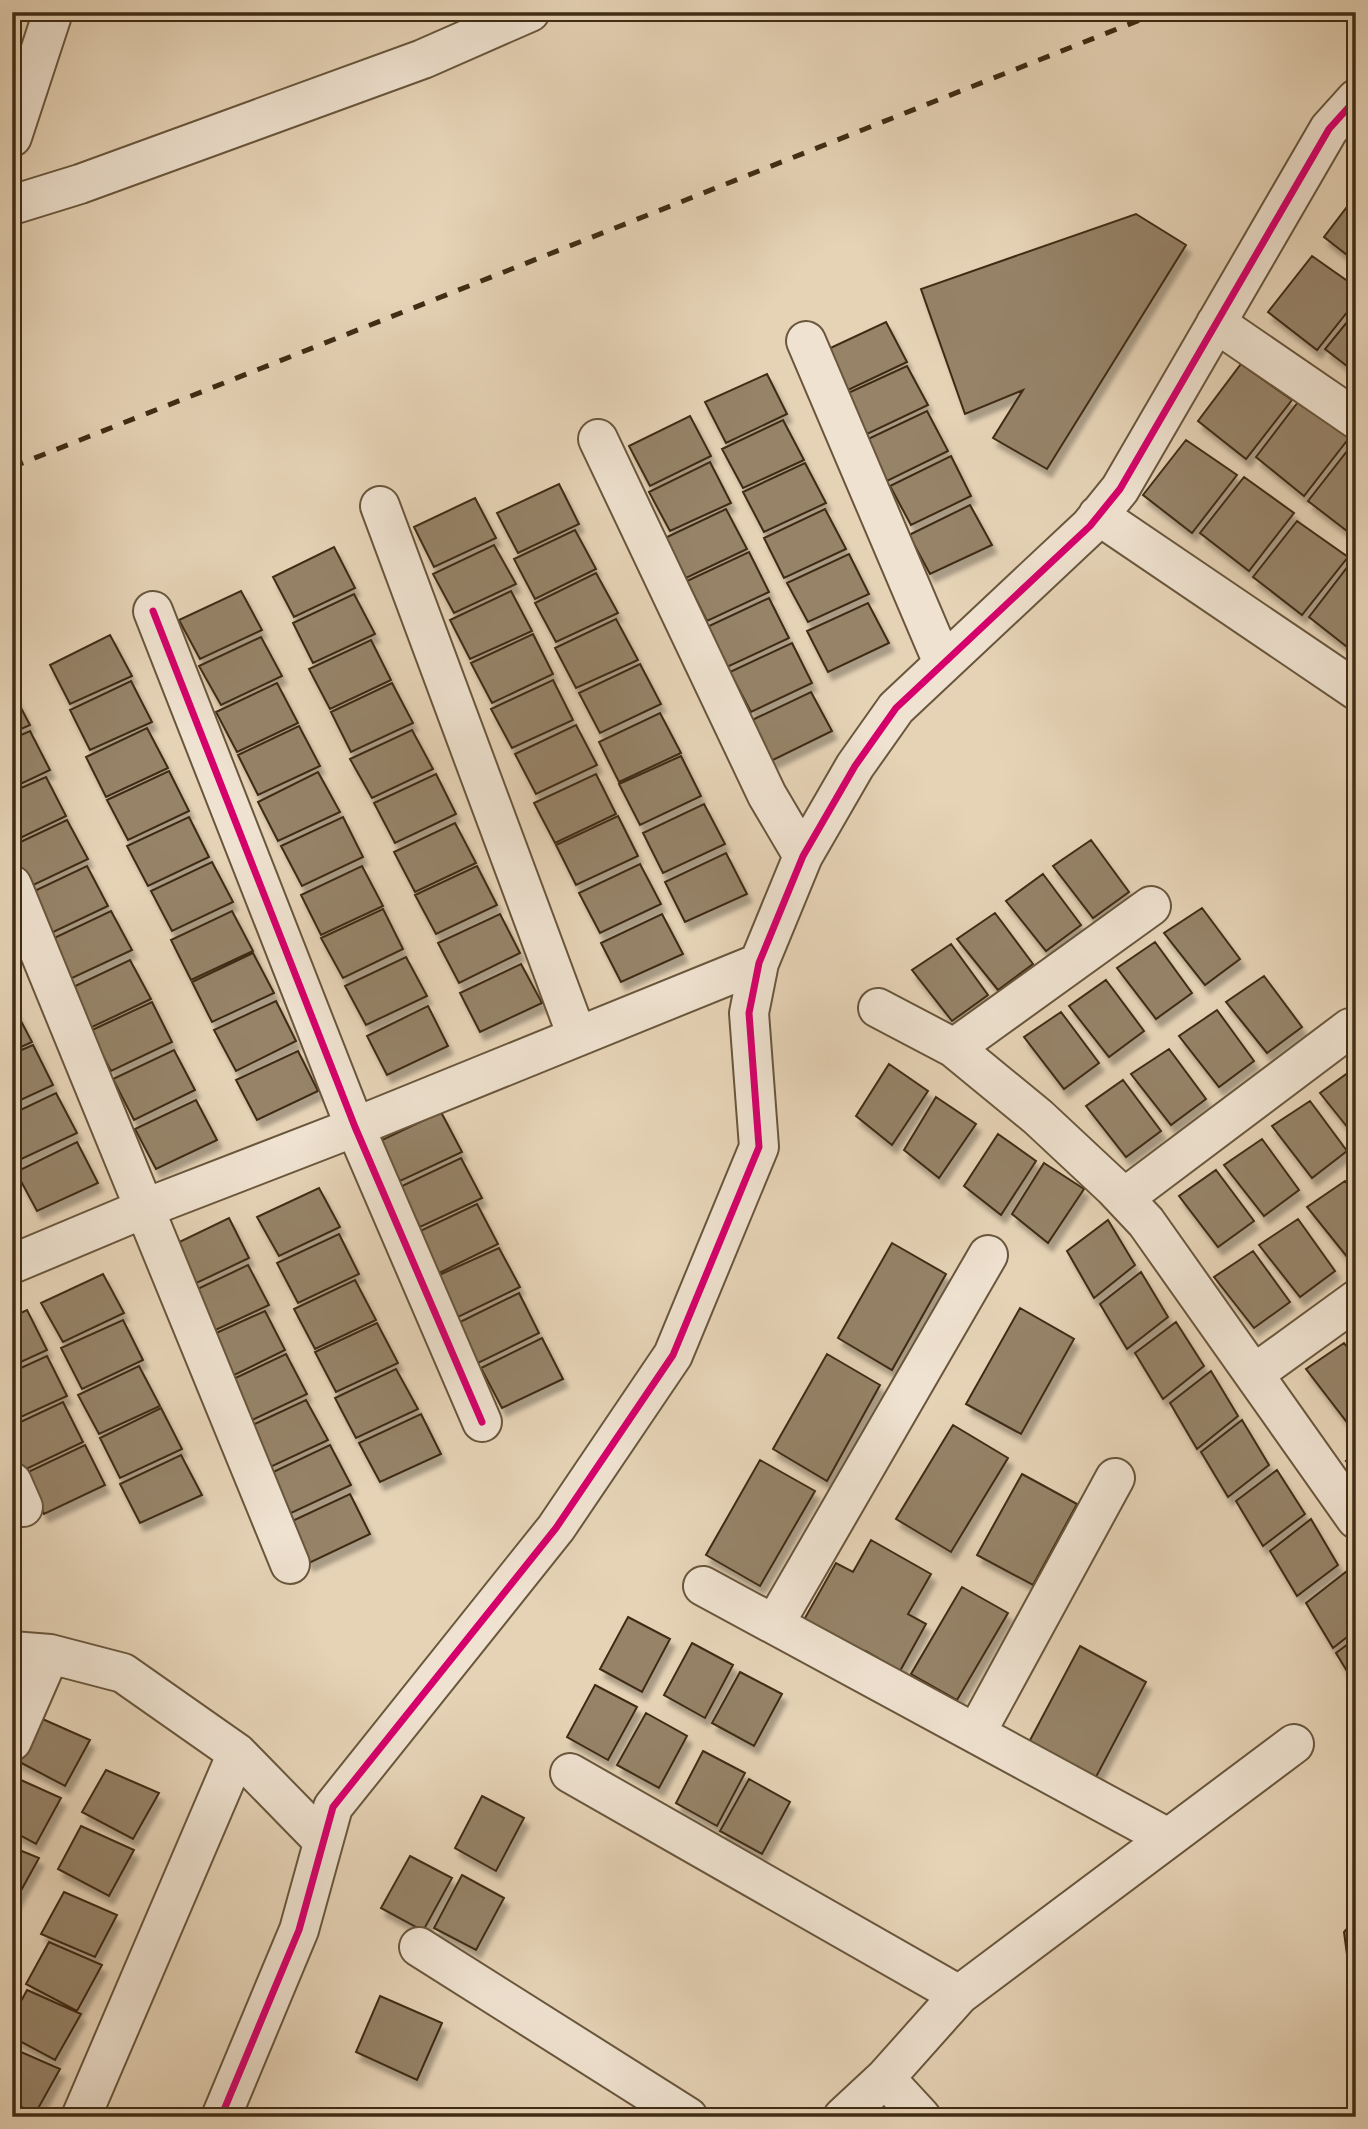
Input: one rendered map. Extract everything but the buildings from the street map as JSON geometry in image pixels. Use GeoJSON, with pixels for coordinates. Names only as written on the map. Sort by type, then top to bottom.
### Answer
{"type":"FeatureCollection","features":[{"type":"Feature","properties":{"kind":"street"},"geometry":{"type":"LineString","coordinates":[[12,137],[53,12]]}},
{"type":"Feature","properties":{"kind":"street"},"geometry":{"type":"LineString","coordinates":[[12,205],[80,184],[423,59],[530,12]]}},
{"type":"Feature","properties":{"kind":"street"},"geometry":{"type":"LineString","coordinates":[[221,2117],[299,1930],[333,1807],[556,1528],[673,1355],[759,1147],[749,1013],[759,963],[803,856],[855,766],[896,708],[1090,526],[1120,489],[1216,323],[1342,139],[1356,99]]}},
{"type":"Feature","properties":{"kind":"street"},"geometry":{"type":"LineString","coordinates":[[1216,323],[1356,419]]}},
{"type":"Feature","properties":{"kind":"street"},"geometry":{"type":"LineString","coordinates":[[806,341],[943,663]]}},
{"type":"Feature","properties":{"kind":"street"},"geometry":{"type":"LineString","coordinates":[[598,439],[767,795],[803,856]]}},
{"type":"Feature","properties":{"kind":"street"},"geometry":{"type":"LineString","coordinates":[[380,506],[577,1036]]}},
{"type":"Feature","properties":{"kind":"street"},"geometry":{"type":"LineString","coordinates":[[1098,515],[1356,690]]}},
{"type":"Feature","properties":{"kind":"street"},"geometry":{"type":"LineString","coordinates":[[153,611],[355,1127],[482,1422]]}},
{"type":"Feature","properties":{"kind":"street"},"geometry":{"type":"LineString","coordinates":[[12,885],[290,1564]]}},
{"type":"Feature","properties":{"kind":"street"},"geometry":{"type":"LineString","coordinates":[[954,1048],[1151,906]]}},
{"type":"Feature","properties":{"kind":"street"},"geometry":{"type":"LineString","coordinates":[[12,1265],[143,1209],[355,1127],[759,963]]}},
{"type":"Feature","properties":{"kind":"street"},"geometry":{"type":"LineString","coordinates":[[878,1008],[954,1048],[1038,1117],[1124,1198],[1146,1222],[1356,1519]]}},
{"type":"Feature","properties":{"kind":"street"},"geometry":{"type":"LineString","coordinates":[[1124,1198],[1350,1028]]}},
{"type":"Feature","properties":{"kind":"street"},"geometry":{"type":"LineString","coordinates":[[775,1623],[988,1255]]}},
{"type":"Feature","properties":{"kind":"street"},"geometry":{"type":"LineString","coordinates":[[1254,1374],[1356,1300]]}},
{"type":"Feature","properties":{"kind":"street"},"geometry":{"type":"LineString","coordinates":[[976,1732],[1115,1478]]}},
{"type":"Feature","properties":{"kind":"street"},"geometry":{"type":"LineString","coordinates":[[703,1586],[1168,1838]]}},
{"type":"Feature","properties":{"kind":"street"},"geometry":{"type":"LineString","coordinates":[[12,1651],[50,1654],[123,1674],[237,1753],[323,1841]]}},
{"type":"Feature","properties":{"kind":"street"},"geometry":{"type":"LineString","coordinates":[[12,1741],[50,1654]]}},
{"type":"Feature","properties":{"kind":"street"},"geometry":{"type":"LineString","coordinates":[[843,2117],[885,2078],[959,1995],[1294,1744]]}},
{"type":"Feature","properties":{"kind":"street"},"geometry":{"type":"LineString","coordinates":[[81,2117],[237,1753]]}},
{"type":"Feature","properties":{"kind":"street"},"geometry":{"type":"LineString","coordinates":[[570,1773],[959,1995]]}},
{"type":"Feature","properties":{"kind":"street"},"geometry":{"type":"LineString","coordinates":[[419,1947],[688,2117]]}},
{"type":"Feature","properties":{"kind":"street"},"geometry":{"type":"LineString","coordinates":[[885,2078],[921,2117]]}},
{"type":"Feature","properties":{"kind":"railway"},"geometry":{"type":"LineString","coordinates":[[12,467],[1160,12]]}},
{"type":"Feature","properties":{"kind":"cycle path"},"geometry":{"type":"LineString","coordinates":[[221,2117],[299,1930],[333,1807],[556,1528],[673,1355],[759,1147],[749,1013],[759,963],[803,856],[855,766],[896,708],[1090,526],[1120,489],[1329,129],[1356,99]]}},
{"type":"Feature","properties":{"kind":"cycle path"},"geometry":{"type":"LineString","coordinates":[[153,611],[355,1127],[482,1422]]}}]}
